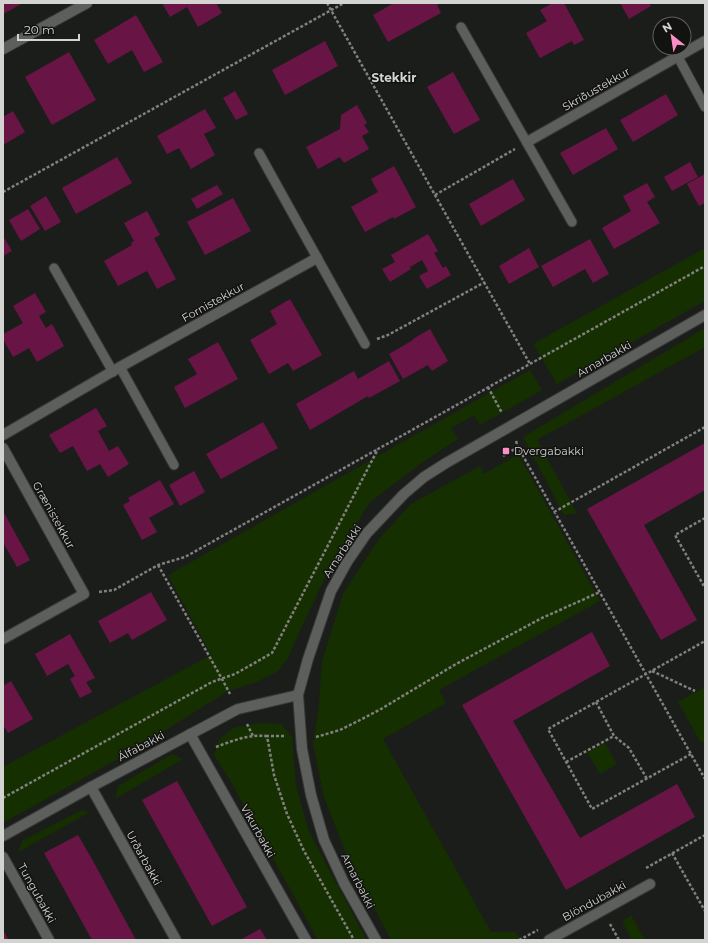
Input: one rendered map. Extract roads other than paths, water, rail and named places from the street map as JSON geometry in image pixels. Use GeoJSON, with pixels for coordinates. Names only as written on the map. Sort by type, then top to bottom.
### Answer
{"type":"FeatureCollection","features":[{"type":"Feature","properties":{"kind":"street"},"geometry":{"type":"LineString","coordinates":[[3,49],[87,3]]}},
{"type":"Feature","properties":{"kind":"street","name":"Skriðustekkur"},"geometry":{"type":"LineString","coordinates":[[527,142],[705,41]]}},
{"type":"Feature","properties":{"kind":"street","name":"Fornistekkur"},"geometry":{"type":"LineString","coordinates":[[3,435],[317,258]]}},
{"type":"Feature","properties":{"kind":"street","name":"Arnarbakki"},"geometry":{"type":"LineString","coordinates":[[376,940],[344,883],[324,840],[311,795],[302,749],[298,695],[308,659],[331,591],[347,562],[367,533],[404,494],[424,477],[705,315]]}},
{"type":"Feature","properties":{"kind":"street","name":"Grænistekkur"},"geometry":{"type":"LineString","coordinates":[[3,448],[84,594],[3,639]]}},
{"type":"Feature","properties":{"kind":"street","name":"Álfabakki"},"geometry":{"type":"LineString","coordinates":[[3,836],[91,787],[238,709],[298,695]]}},
{"type":"Feature","properties":{"kind":"street","name":"Víkurbakki"},"geometry":{"type":"LineString","coordinates":[[190,734],[306,940]]}},
{"type":"Feature","properties":{"kind":"street","name":"Urðarbakki"},"geometry":{"type":"LineString","coordinates":[[91,787],[176,940]]}},
{"type":"Feature","properties":{"kind":"street","name":"Tungubakki"},"geometry":{"type":"LineString","coordinates":[[3,857],[49,940]]}},
{"type":"Feature","properties":{"kind":"street","name":"Blöndubakki"},"geometry":{"type":"LineString","coordinates":[[549,940],[650,884]]}},
{"type":"Feature","properties":{"kind":"lane"},"geometry":{"type":"LineString","coordinates":[[461,27],[572,222]]}},
{"type":"Feature","properties":{"kind":"lane"},"geometry":{"type":"LineString","coordinates":[[678,57],[705,107]]}},
{"type":"Feature","properties":{"kind":"lane"},"geometry":{"type":"LineString","coordinates":[[259,153],[365,344]]}},
{"type":"Feature","properties":{"kind":"lane"},"geometry":{"type":"LineString","coordinates":[[54,268],[174,465]]}},
{"type":"Feature","properties":{"kind":"place","name":"Dvergabakki"},"geometry":{"type":"Point","coordinates":[506,451]}},
{"type":"Feature","properties":{"kind":"district","name":"Stekkir"},"geometry":{"type":"Point","coordinates":[394,78]}}]}
